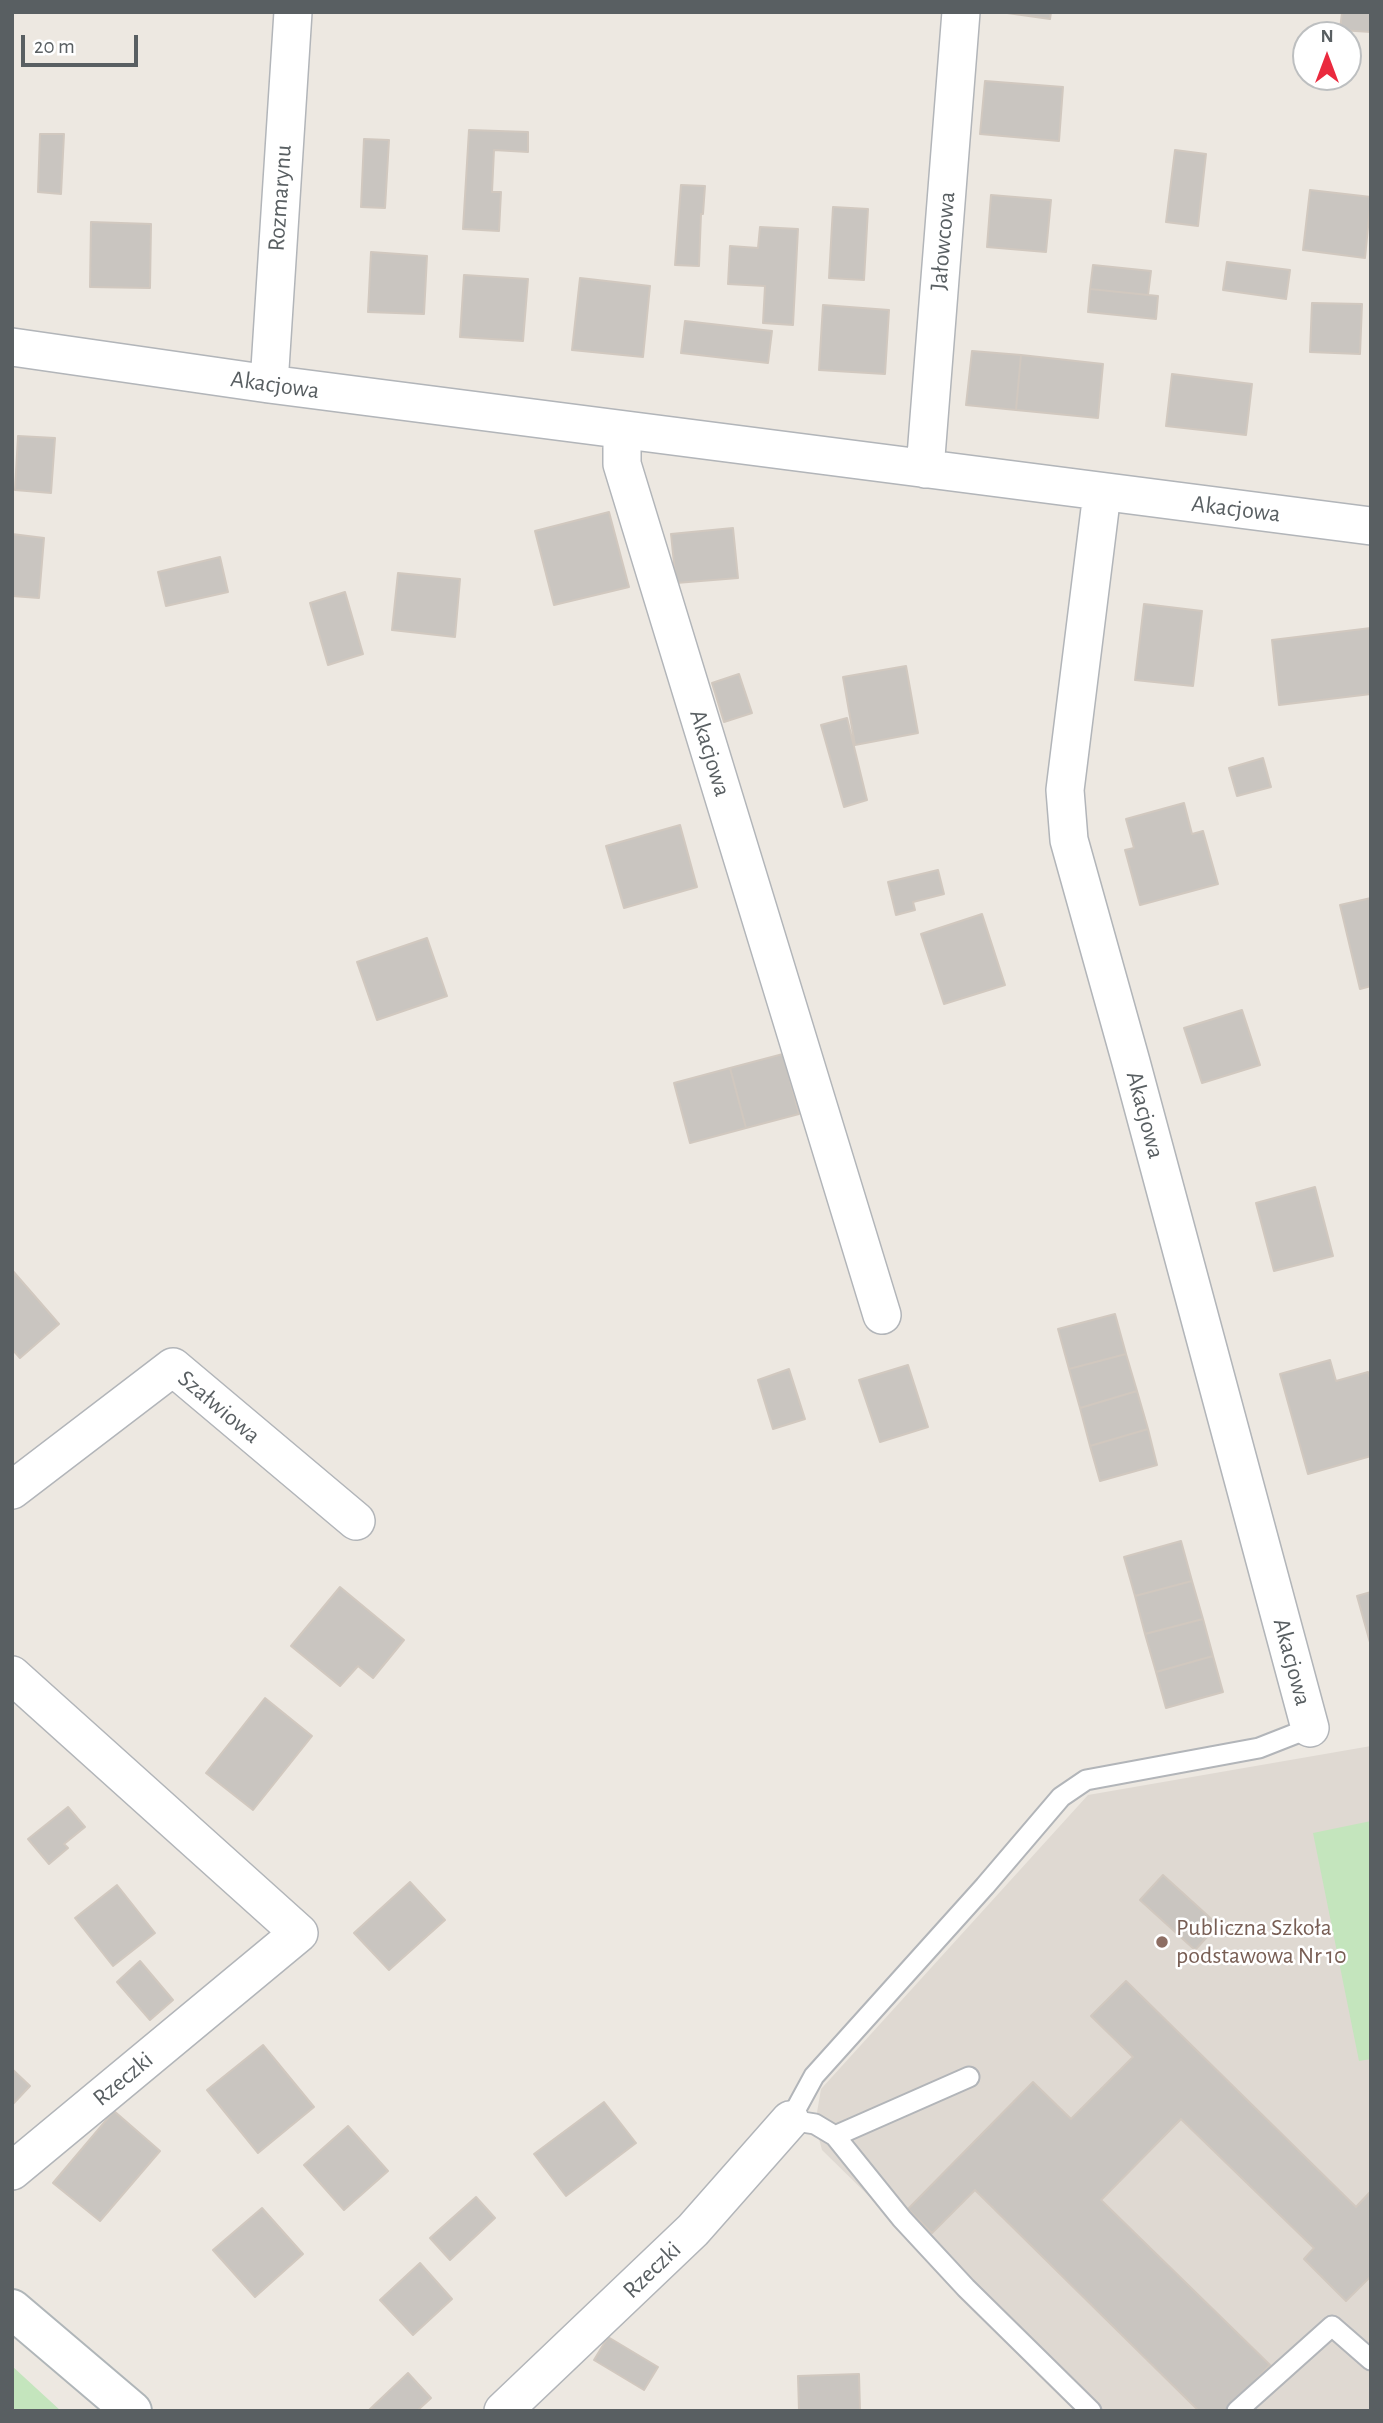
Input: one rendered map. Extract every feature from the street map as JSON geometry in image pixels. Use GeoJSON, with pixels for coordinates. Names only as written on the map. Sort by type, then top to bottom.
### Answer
{"type":"FeatureCollection","features":[{"type":"Feature","properties":{"kind":"main road"},"geometry":{"type":"LineString","coordinates":[[12,2309],[132,2411]]}},
{"type":"Feature","properties":{"kind":"street","name":"Rozmarynu"},"geometry":{"type":"LineString","coordinates":[[269,384],[293,12]]}},
{"type":"Feature","properties":{"kind":"street","name":"Jałowcowa"},"geometry":{"type":"LineString","coordinates":[[925,469],[961,12]]}},
{"type":"Feature","properties":{"kind":"street","name":"Akacjowa"},"geometry":{"type":"LineString","coordinates":[[12,347],[269,384],[1371,526]]}},
{"type":"Feature","properties":{"kind":"street","name":"Akacjowa"},"geometry":{"type":"LineString","coordinates":[[622,430],[622,464],[882,1315]]}},
{"type":"Feature","properties":{"kind":"street","name":"Akacjowa"},"geometry":{"type":"LineString","coordinates":[[1102,493],[1066,790],[1069,840],[1310,1728]]}},
{"type":"Feature","properties":{"kind":"street","name":"Szałwiowa"},"geometry":{"type":"LineString","coordinates":[[12,1490],[173,1367],[356,1521]]}},
{"type":"Feature","properties":{"kind":"street","name":"Rzeczki"},"geometry":{"type":"LineString","coordinates":[[12,1675],[299,1933],[12,2171]]}},
{"type":"Feature","properties":{"kind":"street","name":"Rzeczki"},"geometry":{"type":"LineString","coordinates":[[503,2411],[693,2230],[790,2120]]}},
{"type":"Feature","properties":{"kind":"lane"},"geometry":{"type":"LineString","coordinates":[[1091,2411],[966,2288],[902,2219],[835,2136],[815,2124],[790,2120],[814,2076],[1061,1797],[1086,1780],[1259,1748],[1310,1728]]}},
{"type":"Feature","properties":{"kind":"lane"},"geometry":{"type":"LineString","coordinates":[[835,2136],[969,2077]]}},
{"type":"Feature","properties":{"kind":"lane"},"geometry":{"type":"LineString","coordinates":[[1237,2411],[1332,2326],[1371,2360]]}},
{"type":"Feature","properties":{"kind":"shaded area","name":"Publiczna Szkoła podstawowa Nr 10"},"geometry":{"type":"Polygon","coordinates":[[[1371,1746],[1371,2411],[1088,2411],[822,2150],[815,2124],[821,2089],[1088,1795],[1371,1746]]]}},
{"type":"Feature","properties":{"kind":"green space"},"geometry":{"type":"Polygon","coordinates":[[[1371,1821],[1371,2059],[1359,2061],[1313,1833],[1371,1821]]]}},
{"type":"Feature","properties":{"kind":"green space"},"geometry":{"type":"Polygon","coordinates":[[[12,2366],[61,2411],[12,2411],[12,2366]]]}},
{"type":"Feature","properties":{"kind":"building"},"geometry":{"type":"Polygon","coordinates":[[[1000,12],[1051,12],[1050,19],[1000,12]]]}},
{"type":"Feature","properties":{"kind":"building"},"geometry":{"type":"Polygon","coordinates":[[[1342,12],[1371,12],[1371,32],[1362,31],[1362,21],[1341,21],[1342,12]]]}},
{"type":"Feature","properties":{"kind":"building"},"geometry":{"type":"Polygon","coordinates":[[[985,81],[1063,87],[1059,141],[980,134],[985,81]]]}},
{"type":"Feature","properties":{"kind":"building"},"geometry":{"type":"Polygon","coordinates":[[[469,130],[528,132],[528,152],[494,150],[492,192],[501,192],[499,231],[463,229],[469,130]]]}},
{"type":"Feature","properties":{"kind":"building"},"geometry":{"type":"Polygon","coordinates":[[[40,134],[64,134],[61,194],[38,192],[40,134]]]}},
{"type":"Feature","properties":{"kind":"building"},"geometry":{"type":"Polygon","coordinates":[[[364,139],[389,140],[385,208],[361,207],[364,139]]]}},
{"type":"Feature","properties":{"kind":"building"},"geometry":{"type":"Polygon","coordinates":[[[1175,150],[1206,154],[1198,226],[1166,222],[1175,150]]]}},
{"type":"Feature","properties":{"kind":"building"},"geometry":{"type":"Polygon","coordinates":[[[681,185],[705,186],[699,266],[675,265],[681,185]]]}},
{"type":"Feature","properties":{"kind":"building"},"geometry":{"type":"Polygon","coordinates":[[[1310,190],[1371,197],[1365,258],[1303,250],[1310,190]]]}},
{"type":"Feature","properties":{"kind":"building"},"geometry":{"type":"Polygon","coordinates":[[[991,195],[1051,200],[1046,252],[987,247],[991,195]]]}},
{"type":"Feature","properties":{"kind":"building"},"geometry":{"type":"Polygon","coordinates":[[[833,207],[868,209],[864,280],[829,278],[833,207]]]}},
{"type":"Feature","properties":{"kind":"building"},"geometry":{"type":"Polygon","coordinates":[[[91,222],[151,224],[150,288],[90,287],[91,222]]]}},
{"type":"Feature","properties":{"kind":"building"},"geometry":{"type":"Polygon","coordinates":[[[760,227],[798,229],[793,325],[763,323],[765,286],[728,284],[730,246],[758,248],[760,227]]]}},
{"type":"Feature","properties":{"kind":"building"},"geometry":{"type":"Polygon","coordinates":[[[371,252],[427,256],[424,314],[368,312],[371,252]]]}},
{"type":"Feature","properties":{"kind":"building"},"geometry":{"type":"Polygon","coordinates":[[[1227,262],[1290,270],[1286,299],[1223,290],[1227,262]]]}},
{"type":"Feature","properties":{"kind":"building"},"geometry":{"type":"Polygon","coordinates":[[[1093,265],[1151,271],[1148,295],[1090,289],[1093,265]]]}},
{"type":"Feature","properties":{"kind":"building"},"geometry":{"type":"Polygon","coordinates":[[[464,275],[528,279],[523,341],[460,337],[464,275]]]}},
{"type":"Feature","properties":{"kind":"building"},"geometry":{"type":"Polygon","coordinates":[[[580,278],[650,286],[643,357],[572,350],[580,278]]]}},
{"type":"Feature","properties":{"kind":"building"},"geometry":{"type":"Polygon","coordinates":[[[1090,289],[1158,296],[1156,319],[1088,312],[1090,289]]]}},
{"type":"Feature","properties":{"kind":"building"},"geometry":{"type":"Polygon","coordinates":[[[1312,303],[1362,304],[1360,354],[1310,352],[1312,303]]]}},
{"type":"Feature","properties":{"kind":"building"},"geometry":{"type":"Polygon","coordinates":[[[823,305],[889,310],[885,374],[819,370],[823,305]]]}},
{"type":"Feature","properties":{"kind":"building"},"geometry":{"type":"Polygon","coordinates":[[[685,321],[772,331],[768,363],[681,353],[685,321]]]}},
{"type":"Feature","properties":{"kind":"building"},"geometry":{"type":"Polygon","coordinates":[[[972,351],[1021,355],[1016,410],[966,405],[972,351]]]}},
{"type":"Feature","properties":{"kind":"building"},"geometry":{"type":"Polygon","coordinates":[[[1021,355],[1103,364],[1098,418],[1016,410],[1021,355]]]}},
{"type":"Feature","properties":{"kind":"building"},"geometry":{"type":"Polygon","coordinates":[[[1172,374],[1252,384],[1246,435],[1166,426],[1172,374]]]}},
{"type":"Feature","properties":{"kind":"building"},"geometry":{"type":"Polygon","coordinates":[[[18,436],[55,438],[51,493],[15,490],[18,436]]]}},
{"type":"Feature","properties":{"kind":"building"},"geometry":{"type":"Polygon","coordinates":[[[609,512],[629,587],[554,605],[535,531],[609,512]]]}},
{"type":"Feature","properties":{"kind":"building"},"geometry":{"type":"Polygon","coordinates":[[[733,528],[738,578],[676,583],[671,534],[733,528]]]}},
{"type":"Feature","properties":{"kind":"building"},"geometry":{"type":"Polygon","coordinates":[[[12,534],[44,538],[39,598],[12,596],[12,534]]]}},
{"type":"Feature","properties":{"kind":"building"},"geometry":{"type":"Polygon","coordinates":[[[220,557],[228,592],[166,606],[158,572],[220,557]]]}},
{"type":"Feature","properties":{"kind":"building"},"geometry":{"type":"Polygon","coordinates":[[[398,573],[460,579],[455,637],[392,630],[398,573]]]}},
{"type":"Feature","properties":{"kind":"building"},"geometry":{"type":"Polygon","coordinates":[[[345,592],[363,654],[328,665],[310,603],[345,592]]]}},
{"type":"Feature","properties":{"kind":"building"},"geometry":{"type":"Polygon","coordinates":[[[1144,604],[1202,611],[1193,686],[1135,680],[1144,604]]]}},
{"type":"Feature","properties":{"kind":"building"},"geometry":{"type":"Polygon","coordinates":[[[1371,628],[1371,694],[1279,705],[1272,640],[1371,628]]]}},
{"type":"Feature","properties":{"kind":"building"},"geometry":{"type":"Polygon","coordinates":[[[906,666],[918,733],[855,745],[843,677],[906,666]]]}},
{"type":"Feature","properties":{"kind":"building"},"geometry":{"type":"Polygon","coordinates":[[[739,674],[752,713],[724,722],[712,683],[739,674]]]}},
{"type":"Feature","properties":{"kind":"building"},"geometry":{"type":"Polygon","coordinates":[[[847,718],[867,800],[844,807],[821,725],[847,718]]]}},
{"type":"Feature","properties":{"kind":"building"},"geometry":{"type":"Polygon","coordinates":[[[1263,758],[1271,787],[1237,796],[1229,768],[1263,758]]]}},
{"type":"Feature","properties":{"kind":"building"},"geometry":{"type":"Polygon","coordinates":[[[1184,803],[1192,834],[1203,831],[1218,884],[1140,905],[1125,850],[1134,848],[1126,819],[1184,803]]]}},
{"type":"Feature","properties":{"kind":"building"},"geometry":{"type":"Polygon","coordinates":[[[680,825],[697,887],[624,908],[606,846],[680,825]]]}},
{"type":"Feature","properties":{"kind":"building"},"geometry":{"type":"Polygon","coordinates":[[[938,870],[944,894],[913,902],[915,910],[896,915],[888,882],[938,870]]]}},
{"type":"Feature","properties":{"kind":"building"},"geometry":{"type":"Polygon","coordinates":[[[1371,898],[1371,986],[1360,989],[1340,905],[1371,898]]]}},
{"type":"Feature","properties":{"kind":"building"},"geometry":{"type":"Polygon","coordinates":[[[982,914],[1005,985],[944,1004],[921,934],[982,914]]]}},
{"type":"Feature","properties":{"kind":"building"},"geometry":{"type":"Polygon","coordinates":[[[427,938],[447,996],[377,1020],[357,962],[427,938]]]}},
{"type":"Feature","properties":{"kind":"building"},"geometry":{"type":"Polygon","coordinates":[[[1242,1010],[1260,1065],[1202,1083],[1184,1028],[1242,1010]]]}},
{"type":"Feature","properties":{"kind":"building"},"geometry":{"type":"Polygon","coordinates":[[[783,1054],[799,1114],[746,1128],[730,1068],[783,1054]]]}},
{"type":"Feature","properties":{"kind":"building"},"geometry":{"type":"Polygon","coordinates":[[[730,1068],[746,1128],[690,1143],[674,1083],[730,1068]]]}},
{"type":"Feature","properties":{"kind":"building"},"geometry":{"type":"Polygon","coordinates":[[[1315,1187],[1333,1256],[1274,1271],[1256,1203],[1315,1187]]]}},
{"type":"Feature","properties":{"kind":"building"},"geometry":{"type":"Polygon","coordinates":[[[12,1270],[59,1324],[20,1358],[12,1349],[12,1270]]]}},
{"type":"Feature","properties":{"kind":"building"},"geometry":{"type":"Polygon","coordinates":[[[1115,1314],[1126,1354],[1069,1369],[1058,1329],[1115,1314]]]}},
{"type":"Feature","properties":{"kind":"building"},"geometry":{"type":"Polygon","coordinates":[[[1126,1354],[1137,1391],[1080,1408],[1069,1369],[1126,1354]]]}},
{"type":"Feature","properties":{"kind":"building"},"geometry":{"type":"Polygon","coordinates":[[[1330,1360],[1336,1381],[1368,1372],[1371,1381],[1371,1456],[1308,1474],[1280,1374],[1330,1360]]]}},
{"type":"Feature","properties":{"kind":"building"},"geometry":{"type":"Polygon","coordinates":[[[908,1365],[928,1427],[880,1442],[859,1380],[908,1365]]]}},
{"type":"Feature","properties":{"kind":"building"},"geometry":{"type":"Polygon","coordinates":[[[789,1369],[805,1419],[773,1429],[758,1380],[789,1369]]]}},
{"type":"Feature","properties":{"kind":"building"},"geometry":{"type":"Polygon","coordinates":[[[1137,1391],[1148,1429],[1090,1446],[1080,1408],[1137,1391]]]}},
{"type":"Feature","properties":{"kind":"building"},"geometry":{"type":"Polygon","coordinates":[[[1148,1429],[1157,1465],[1100,1481],[1090,1446],[1148,1429]]]}},
{"type":"Feature","properties":{"kind":"building"},"geometry":{"type":"Polygon","coordinates":[[[1181,1541],[1192,1581],[1135,1596],[1124,1557],[1181,1541]]]}},
{"type":"Feature","properties":{"kind":"building"},"geometry":{"type":"Polygon","coordinates":[[[1192,1581],[1203,1619],[1145,1634],[1135,1596],[1192,1581]]]}},
{"type":"Feature","properties":{"kind":"building"},"geometry":{"type":"Polygon","coordinates":[[[340,1587],[404,1640],[373,1678],[358,1666],[340,1686],[291,1646],[340,1587]]]}},
{"type":"Feature","properties":{"kind":"building"},"geometry":{"type":"Polygon","coordinates":[[[1371,1592],[1371,1646],[1357,1596],[1371,1592]]]}},
{"type":"Feature","properties":{"kind":"building"},"geometry":{"type":"Polygon","coordinates":[[[1203,1619],[1213,1656],[1156,1672],[1145,1634],[1203,1619]]]}},
{"type":"Feature","properties":{"kind":"building"},"geometry":{"type":"Polygon","coordinates":[[[1213,1656],[1223,1692],[1166,1708],[1156,1672],[1213,1656]]]}},
{"type":"Feature","properties":{"kind":"building"},"geometry":{"type":"Polygon","coordinates":[[[265,1698],[312,1736],[253,1810],[206,1773],[265,1698]]]}},
{"type":"Feature","properties":{"kind":"building"},"geometry":{"type":"Polygon","coordinates":[[[68,1807],[85,1827],[64,1844],[68,1848],[49,1864],[28,1839],[68,1807]]]}},
{"type":"Feature","properties":{"kind":"building"},"geometry":{"type":"Polygon","coordinates":[[[1163,1875],[1218,1925],[1195,1950],[1140,1900],[1163,1875]]]}},
{"type":"Feature","properties":{"kind":"building"},"geometry":{"type":"Polygon","coordinates":[[[410,1882],[445,1920],[389,1970],[354,1933],[410,1882]]]}},
{"type":"Feature","properties":{"kind":"building"},"geometry":{"type":"Polygon","coordinates":[[[117,1885],[155,1933],[113,1966],[75,1918],[117,1885]]]}},
{"type":"Feature","properties":{"kind":"building"},"geometry":{"type":"Polygon","coordinates":[[[140,1961],[173,2000],[150,2020],[117,1982],[140,1961]]]}},
{"type":"Feature","properties":{"kind":"building"},"geometry":{"type":"Polygon","coordinates":[[[1126,1981],[1356,2207],[1371,2191],[1371,2276],[1346,2301],[1304,2259],[1314,2248],[1181,2119],[1101,2200],[1270,2365],[1226,2411],[1199,2411],[975,2190],[932,2233],[908,2209],[1033,2082],[1071,2119],[1133,2057],[1091,2016],[1126,1981]]]}},
{"type":"Feature","properties":{"kind":"building"},"geometry":{"type":"Polygon","coordinates":[[[263,2045],[314,2107],[258,2153],[207,2090],[263,2045]]]}},
{"type":"Feature","properties":{"kind":"building"},"geometry":{"type":"Polygon","coordinates":[[[12,2069],[30,2086],[12,2105],[12,2069]]]}},
{"type":"Feature","properties":{"kind":"building"},"geometry":{"type":"Polygon","coordinates":[[[604,2102],[636,2143],[566,2196],[534,2154],[604,2102]]]}},
{"type":"Feature","properties":{"kind":"building"},"geometry":{"type":"Polygon","coordinates":[[[114,2111],[160,2151],[100,2221],[53,2183],[114,2111]]]}},
{"type":"Feature","properties":{"kind":"building"},"geometry":{"type":"Polygon","coordinates":[[[348,2126],[388,2171],[344,2210],[304,2165],[348,2126]]]}},
{"type":"Feature","properties":{"kind":"building"},"geometry":{"type":"Polygon","coordinates":[[[476,2197],[495,2218],[450,2260],[430,2238],[476,2197]]]}},
{"type":"Feature","properties":{"kind":"building"},"geometry":{"type":"Polygon","coordinates":[[[262,2208],[303,2254],[255,2297],[213,2250],[262,2208]]]}},
{"type":"Feature","properties":{"kind":"building"},"geometry":{"type":"Polygon","coordinates":[[[420,2263],[452,2299],[413,2335],[380,2300],[420,2263]]]}},
{"type":"Feature","properties":{"kind":"building"},"geometry":{"type":"Polygon","coordinates":[[[608,2337],[658,2367],[644,2390],[594,2360],[608,2337]]]}},
{"type":"Feature","properties":{"kind":"building"},"geometry":{"type":"Polygon","coordinates":[[[408,2373],[431,2398],[417,2411],[368,2411],[408,2373]]]}},
{"type":"Feature","properties":{"kind":"building"},"geometry":{"type":"Polygon","coordinates":[[[859,2374],[860,2411],[799,2411],[798,2376],[859,2374]]]}},
{"type":"Feature","properties":{"kind":"place","name":"Publiczna Szkoła podstawowa Nr 10"},"geometry":{"type":"Point","coordinates":[1162,1942]}}]}
